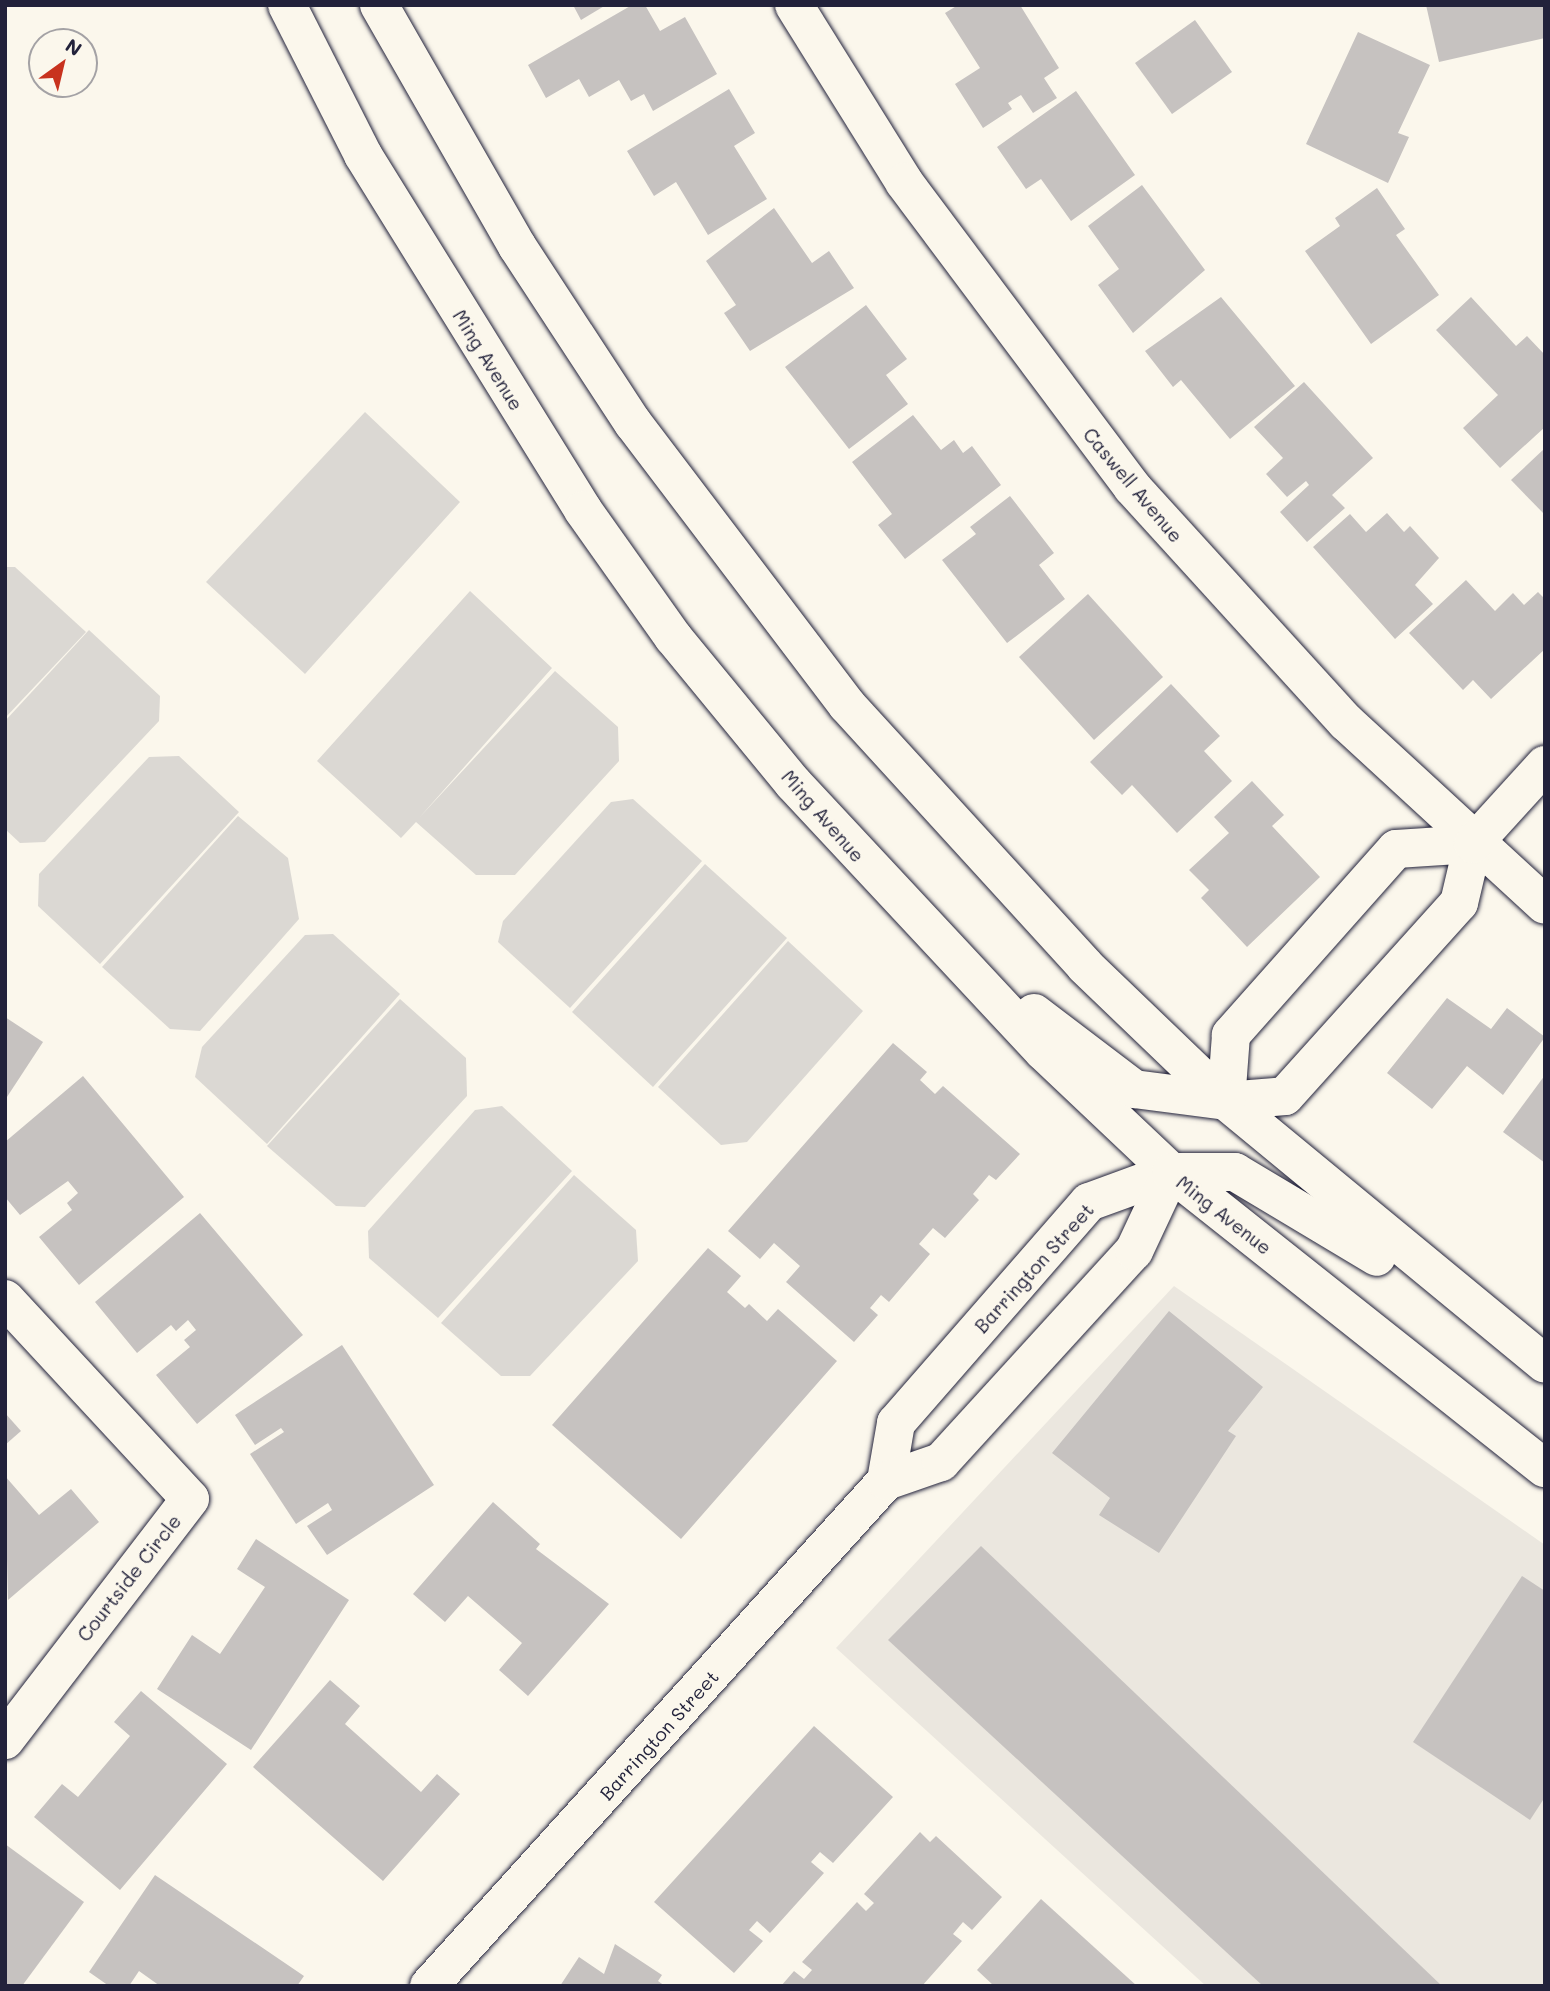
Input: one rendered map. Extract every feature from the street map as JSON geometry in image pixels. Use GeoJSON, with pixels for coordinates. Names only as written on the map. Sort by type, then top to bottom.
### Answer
{"type":"FeatureCollection","features":[{"type":"Feature","properties":{"kind":"main road","name":"Ming Avenue"},"geometry":{"type":"LineString","coordinates":[[287,5],[363,155],[583,510],[673,636],[793,783],[940,942],[1171,1172],[1545,1468]]}},
{"type":"Feature","properties":{"kind":"main road"},"geometry":{"type":"LineString","coordinates":[[379,5],[517,246],[716,538],[939,811],[1085,966],[1226,1101],[1496,1328],[1545,1364]]}},
{"type":"Feature","properties":{"kind":"main road","name":"Caswell Avenue"},"geometry":{"type":"LineString","coordinates":[[794,5],[904,182],[1132,487],[1346,722],[1473,844],[1545,905]]}},
{"type":"Feature","properties":{"kind":"main road"},"geometry":{"type":"LineString","coordinates":[[940,942],[1134,1089],[1226,1101],[1285,1096],[1459,903],[1473,844],[1545,765]]}},
{"type":"Feature","properties":{"kind":"main road"},"geometry":{"type":"LineString","coordinates":[[1226,1101],[1231,1035],[1396,849],[1473,844]]}},
{"type":"Feature","properties":{"kind":"main road"},"geometry":{"type":"LineString","coordinates":[[1171,1172],[1235,1172],[1496,1328]]}},
{"type":"Feature","properties":{"kind":"main road","name":"Barrington Street"},"geometry":{"type":"LineString","coordinates":[[886,1481],[896,1423],[1089,1202],[1171,1172]]}},
{"type":"Feature","properties":{"kind":"main road","name":"Barrington Street"},"geometry":{"type":"LineString","coordinates":[[429,1986],[886,1481],[948,1454],[1134,1251],[1171,1172]]}},
{"type":"Feature","properties":{"kind":"main road","name":"Courtside Circle"},"geometry":{"type":"LineString","coordinates":[[5,1299],[190,1499],[5,1740]]}},
{"type":"Feature","properties":{"kind":"shaded area"},"geometry":{"type":"Polygon","coordinates":[[[365,412],[460,502],[305,674],[206,582],[365,412]]]}},
{"type":"Feature","properties":{"kind":"shaded area"},"geometry":{"type":"Polygon","coordinates":[[[5,567],[15,567],[86,632],[5,718],[5,567]]]}},
{"type":"Feature","properties":{"kind":"shaded area"},"geometry":{"type":"Polygon","coordinates":[[[470,591],[552,668],[419,818],[555,671],[618,727],[619,761],[515,875],[476,875],[416,822],[401,838],[317,761],[470,591]]]}},
{"type":"Feature","properties":{"kind":"shaded area"},"geometry":{"type":"Polygon","coordinates":[[[89,630],[160,696],[159,721],[45,842],[20,843],[5,829],[5,721],[89,630]]]}},
{"type":"Feature","properties":{"kind":"shaded area"},"geometry":{"type":"Polygon","coordinates":[[[179,756],[239,812],[100,964],[38,906],[39,874],[149,757],[179,756]]]}},
{"type":"Feature","properties":{"kind":"shaded area"},"geometry":{"type":"Polygon","coordinates":[[[633,799],[702,861],[570,1008],[498,942],[503,921],[611,802],[633,799]]]}},
{"type":"Feature","properties":{"kind":"shaded area"},"geometry":{"type":"Polygon","coordinates":[[[238,816],[288,858],[299,919],[200,1031],[170,1029],[102,967],[238,816]]]}},
{"type":"Feature","properties":{"kind":"shaded area"},"geometry":{"type":"Polygon","coordinates":[[[705,864],[787,938],[653,1087],[572,1012],[705,864]]]}},
{"type":"Feature","properties":{"kind":"shaded area"},"geometry":{"type":"Polygon","coordinates":[[[333,934],[400,994],[267,1144],[195,1077],[202,1047],[305,935],[333,934]]]}},
{"type":"Feature","properties":{"kind":"shaded area"},"geometry":{"type":"Polygon","coordinates":[[[788,941],[863,1011],[747,1142],[721,1145],[658,1087],[788,941]]]}},
{"type":"Feature","properties":{"kind":"shaded area"},"geometry":{"type":"Polygon","coordinates":[[[400,999],[466,1058],[467,1096],[365,1207],[336,1206],[267,1146],[400,999]]]}},
{"type":"Feature","properties":{"kind":"shaded area"},"geometry":{"type":"Polygon","coordinates":[[[502,1106],[572,1171],[438,1318],[369,1258],[368,1231],[475,1110],[502,1106]]]}},
{"type":"Feature","properties":{"kind":"shaded area"},"geometry":{"type":"Polygon","coordinates":[[[574,1175],[636,1230],[638,1261],[530,1376],[501,1376],[441,1323],[574,1175]]]}},
{"type":"Feature","properties":{"kind":"shaded area"},"geometry":{"type":"Polygon","coordinates":[[[1174,1286],[1545,1545],[1545,1986],[1206,1986],[836,1648],[1174,1286]]]}},
{"type":"Feature","properties":{"kind":"building"},"geometry":{"type":"Polygon","coordinates":[[[573,5],[606,5],[581,20],[573,5]]]}},
{"type":"Feature","properties":{"kind":"building"},"geometry":{"type":"Polygon","coordinates":[[[632,5],[645,5],[660,31],[685,17],[717,74],[653,111],[644,94],[631,101],[619,80],[589,97],[579,79],[546,98],[528,65],[632,5]]]}},
{"type":"Feature","properties":{"kind":"building"},"geometry":{"type":"Polygon","coordinates":[[[958,5],[1020,5],[1059,68],[1044,78],[1057,98],[1033,113],[1021,95],[1008,103],[1012,109],[983,128],[955,84],[980,68],[945,13],[958,5]]]}},
{"type":"Feature","properties":{"kind":"building"},"geometry":{"type":"Polygon","coordinates":[[[1426,5],[1545,5],[1545,38],[1439,62],[1426,5]]]}},
{"type":"Feature","properties":{"kind":"building"},"geometry":{"type":"Polygon","coordinates":[[[1195,20],[1232,72],[1172,114],[1135,63],[1195,20]]]}},
{"type":"Feature","properties":{"kind":"building"},"geometry":{"type":"Polygon","coordinates":[[[1358,32],[1430,65],[1398,133],[1409,137],[1388,183],[1306,144],[1358,32]]]}},
{"type":"Feature","properties":{"kind":"building"},"geometry":{"type":"Polygon","coordinates":[[[729,89],[755,133],[734,146],[767,199],[708,235],[676,182],[654,196],[627,151],[729,89]]]}},
{"type":"Feature","properties":{"kind":"building"},"geometry":{"type":"Polygon","coordinates":[[[1076,91],[1135,175],[1071,221],[1041,179],[1026,189],[997,147],[1076,91]]]}},
{"type":"Feature","properties":{"kind":"building"},"geometry":{"type":"Polygon","coordinates":[[[1142,185],[1205,270],[1133,333],[1098,285],[1119,269],[1088,226],[1142,185]]]}},
{"type":"Feature","properties":{"kind":"building"},"geometry":{"type":"Polygon","coordinates":[[[1377,188],[1405,229],[1396,235],[1439,295],[1371,344],[1305,251],[1340,226],[1335,218],[1377,188]]]}},
{"type":"Feature","properties":{"kind":"building"},"geometry":{"type":"Polygon","coordinates":[[[774,208],[812,263],[829,251],[854,288],[750,351],[724,313],[736,305],[706,261],[774,208]]]}},
{"type":"Feature","properties":{"kind":"building"},"geometry":{"type":"Polygon","coordinates":[[[1221,297],[1295,386],[1230,439],[1181,380],[1173,387],[1145,351],[1221,297]]]}},
{"type":"Feature","properties":{"kind":"building"},"geometry":{"type":"Polygon","coordinates":[[[1471,297],[1516,346],[1527,336],[1545,355],[1545,427],[1500,468],[1463,428],[1498,395],[1436,330],[1471,297]]]}},
{"type":"Feature","properties":{"kind":"building"},"geometry":{"type":"Polygon","coordinates":[[[866,305],[907,359],[886,375],[908,404],[849,449],[785,367],[866,305]]]}},
{"type":"Feature","properties":{"kind":"building"},"geometry":{"type":"Polygon","coordinates":[[[1304,382],[1373,458],[1332,495],[1345,508],[1307,542],[1280,512],[1309,485],[1306,481],[1287,497],[1266,474],[1283,458],[1254,427],[1304,382]]]}},
{"type":"Feature","properties":{"kind":"building"},"geometry":{"type":"Polygon","coordinates":[[[913,415],[941,450],[954,440],[963,453],[972,446],[1001,485],[905,559],[878,525],[892,514],[852,462],[913,415]]]}},
{"type":"Feature","properties":{"kind":"building"},"geometry":{"type":"Polygon","coordinates":[[[1545,448],[1545,515],[1511,480],[1545,448]]]}},
{"type":"Feature","properties":{"kind":"building"},"geometry":{"type":"Polygon","coordinates":[[[1010,496],[1054,553],[1039,565],[1065,599],[1007,643],[942,560],[976,534],[970,527],[1010,496]]]}},
{"type":"Feature","properties":{"kind":"building"},"geometry":{"type":"Polygon","coordinates":[[[1387,513],[1404,532],[1410,526],[1439,558],[1415,585],[1433,604],[1395,639],[1313,547],[1350,514],[1366,532],[1387,513]]]}},
{"type":"Feature","properties":{"kind":"building"},"geometry":{"type":"Polygon","coordinates":[[[1466,580],[1495,611],[1513,593],[1524,605],[1538,592],[1545,599],[1545,649],[1491,699],[1473,680],[1463,690],[1409,633],[1466,580]]]}},
{"type":"Feature","properties":{"kind":"building"},"geometry":{"type":"Polygon","coordinates":[[[1088,594],[1163,677],[1094,740],[1019,657],[1088,594]]]}},
{"type":"Feature","properties":{"kind":"building"},"geometry":{"type":"Polygon","coordinates":[[[1171,684],[1220,736],[1204,751],[1232,781],[1177,833],[1132,785],[1122,795],[1090,762],[1171,684]]]}},
{"type":"Feature","properties":{"kind":"building"},"geometry":{"type":"Polygon","coordinates":[[[1252,781],[1284,815],[1272,826],[1320,877],[1247,947],[1201,898],[1209,890],[1189,870],[1229,833],[1214,817],[1252,781]]]}},
{"type":"Feature","properties":{"kind":"building"},"geometry":{"type":"Polygon","coordinates":[[[1447,998],[1491,1029],[1507,1008],[1545,1037],[1503,1095],[1467,1066],[1432,1109],[1387,1073],[1447,998]]]}},
{"type":"Feature","properties":{"kind":"building"},"geometry":{"type":"Polygon","coordinates":[[[5,1017],[43,1042],[5,1100],[5,1017]]]}},
{"type":"Feature","properties":{"kind":"building"},"geometry":{"type":"Polygon","coordinates":[[[893,1043],[927,1072],[920,1080],[935,1094],[943,1086],[1020,1154],[996,1180],[989,1175],[973,1194],[979,1200],[945,1238],[933,1228],[919,1244],[930,1254],[889,1302],[881,1295],[870,1308],[878,1315],[854,1342],[786,1282],[800,1266],[774,1243],[760,1259],[728,1231],[893,1043]]]}},
{"type":"Feature","properties":{"kind":"building"},"geometry":{"type":"Polygon","coordinates":[[[1545,1075],[1545,1163],[1503,1132],[1545,1075]]]}},
{"type":"Feature","properties":{"kind":"building"},"geometry":{"type":"Polygon","coordinates":[[[83,1076],[184,1197],[79,1285],[39,1237],[72,1210],[67,1203],[78,1193],[68,1181],[20,1215],[5,1197],[5,1142],[83,1076]]]}},
{"type":"Feature","properties":{"kind":"building"},"geometry":{"type":"Polygon","coordinates":[[[200,1213],[303,1335],[197,1424],[156,1375],[190,1347],[184,1340],[196,1330],[188,1320],[176,1331],[171,1325],[137,1353],[95,1302],[200,1213]]]}},
{"type":"Feature","properties":{"kind":"building"},"geometry":{"type":"Polygon","coordinates":[[[708,1248],[741,1276],[727,1292],[745,1308],[749,1304],[767,1321],[778,1309],[837,1361],[681,1539],[552,1425],[708,1248]]]}},
{"type":"Feature","properties":{"kind":"building"},"geometry":{"type":"Polygon","coordinates":[[[1169,1311],[1263,1387],[1228,1431],[1236,1436],[1159,1553],[1099,1515],[1110,1498],[1052,1453],[1169,1311]]]}},
{"type":"Feature","properties":{"kind":"building"},"geometry":{"type":"Polygon","coordinates":[[[342,1345],[434,1485],[327,1555],[307,1526],[332,1510],[328,1503],[296,1524],[250,1454],[284,1432],[281,1428],[255,1445],[235,1415],[342,1345]]]}},
{"type":"Feature","properties":{"kind":"building"},"geometry":{"type":"Polygon","coordinates":[[[5,1413],[21,1431],[5,1445],[5,1413]]]}},
{"type":"Feature","properties":{"kind":"building"},"geometry":{"type":"Polygon","coordinates":[[[5,1476],[39,1515],[71,1489],[99,1522],[8,1600],[5,1476]]]}},
{"type":"Feature","properties":{"kind":"building"},"geometry":{"type":"Polygon","coordinates":[[[493,1502],[540,1544],[536,1549],[609,1604],[528,1696],[499,1670],[522,1643],[468,1596],[445,1622],[413,1594],[493,1502]]]}},
{"type":"Feature","properties":{"kind":"building"},"geometry":{"type":"Polygon","coordinates":[[[256,1539],[349,1600],[251,1750],[157,1689],[192,1635],[220,1654],[265,1587],[237,1569],[256,1539]]]}},
{"type":"Feature","properties":{"kind":"building"},"geometry":{"type":"Polygon","coordinates":[[[981,1546],[1442,1986],[1263,1986],[888,1640],[981,1546]]]}},
{"type":"Feature","properties":{"kind":"building"},"geometry":{"type":"Polygon","coordinates":[[[1522,1576],[1545,1591],[1545,1797],[1530,1820],[1413,1742],[1522,1576]]]}},
{"type":"Feature","properties":{"kind":"building"},"geometry":{"type":"Polygon","coordinates":[[[330,1680],[360,1706],[345,1724],[421,1792],[437,1774],[460,1794],[383,1881],[253,1767],[330,1680]]]}},
{"type":"Feature","properties":{"kind":"building"},"geometry":{"type":"Polygon","coordinates":[[[141,1691],[227,1764],[120,1890],[34,1817],[62,1784],[78,1797],[130,1736],[114,1722],[141,1691]]]}},
{"type":"Feature","properties":{"kind":"building"},"geometry":{"type":"Polygon","coordinates":[[[814,1726],[893,1797],[833,1863],[820,1852],[811,1862],[824,1873],[770,1933],[757,1921],[749,1930],[763,1941],[734,1973],[654,1902],[814,1726]]]}},
{"type":"Feature","properties":{"kind":"building"},"geometry":{"type":"Polygon","coordinates":[[[920,1832],[930,1842],[936,1836],[1002,1897],[972,1930],[963,1922],[953,1934],[962,1941],[922,1986],[781,1986],[794,1971],[804,1979],[812,1970],[802,1962],[857,1902],[866,1911],[874,1903],[864,1894],[920,1832]]]}},
{"type":"Feature","properties":{"kind":"building"},"geometry":{"type":"Polygon","coordinates":[[[5,1844],[84,1902],[22,1986],[5,1986],[5,1844]]]}},
{"type":"Feature","properties":{"kind":"building"},"geometry":{"type":"Polygon","coordinates":[[[155,1875],[304,1976],[297,1986],[160,1986],[139,1971],[129,1986],[109,1986],[89,1972],[155,1875]]]}},
{"type":"Feature","properties":{"kind":"building"},"geometry":{"type":"Polygon","coordinates":[[[1041,1899],[1137,1986],[994,1986],[977,1970],[1041,1899]]]}},
{"type":"Feature","properties":{"kind":"building"},"geometry":{"type":"Polygon","coordinates":[[[615,1944],[662,1975],[658,1981],[665,1986],[560,1986],[579,1957],[604,1974],[615,1944]]]}}]}
